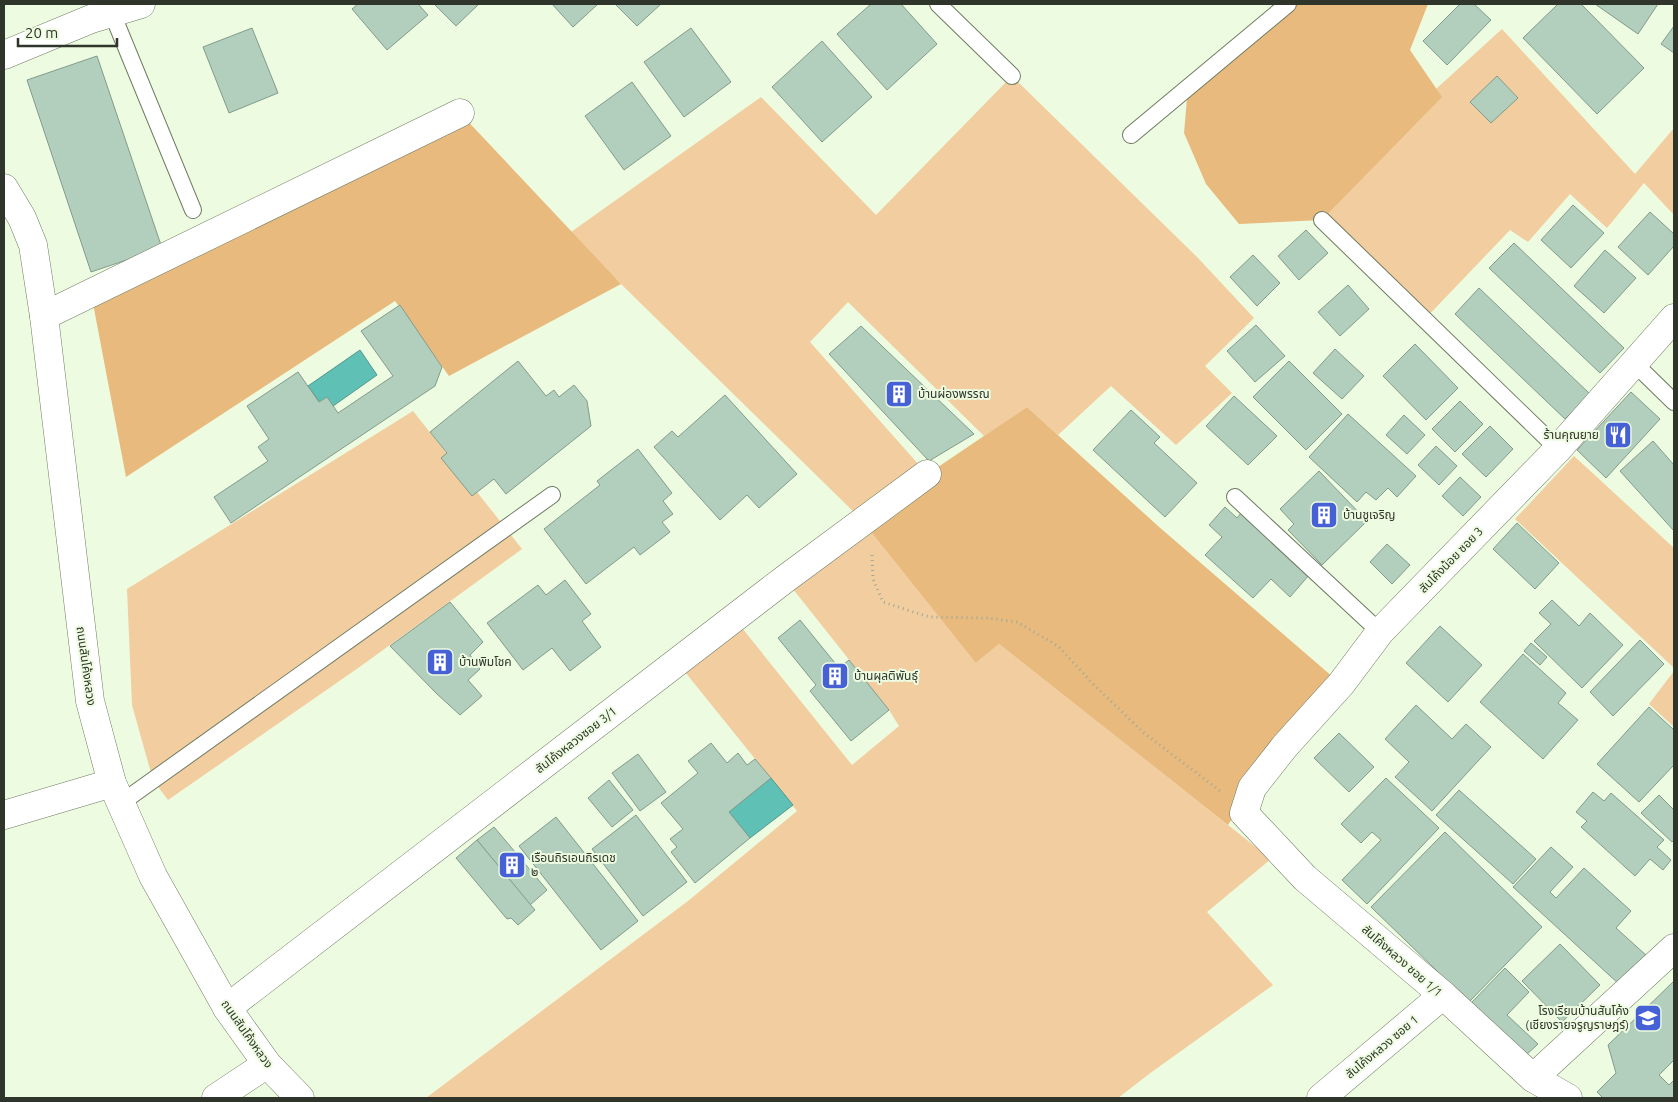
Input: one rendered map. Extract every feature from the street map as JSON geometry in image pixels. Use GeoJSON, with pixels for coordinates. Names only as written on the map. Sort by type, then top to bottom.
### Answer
{"type":"FeatureCollection","features":[{"type":"Feature","properties":{"kind":"street"},"geometry":{"type":"LineString","coordinates":[[4,55],[96,12],[141,4]]}},
{"type":"Feature","properties":{"kind":"street"},"geometry":{"type":"LineString","coordinates":[[44,316],[460,113]]}},
{"type":"Feature","properties":{"kind":"street","name":"ถนนสันโค้งหลวง"},"geometry":{"type":"LineString","coordinates":[[4,188],[22,218],[33,245],[44,316],[90,701],[117,793],[153,876],[227,1008],[267,1064],[300,1098]]}},
{"type":"Feature","properties":{"kind":"street","name":"สันโค้งน้อย ซอย 3"},"geometry":{"type":"LineString","coordinates":[[1244,813],[1252,788],[1285,746],[1341,684],[1380,632],[1558,449],[1674,318]]}},
{"type":"Feature","properties":{"kind":"street","name":"สันโค้งหลวงซอย 3/1"},"geometry":{"type":"LineString","coordinates":[[227,1008],[784,579],[927,474]]}},
{"type":"Feature","properties":{"kind":"street"},"geometry":{"type":"LineString","coordinates":[[4,815],[117,793]]}},
{"type":"Feature","properties":{"kind":"street","name":"สันโค้งหลวง ซอย 1/1"},"geometry":{"type":"LineString","coordinates":[[1244,813],[1305,878],[1443,995],[1533,1078],[1568,1098]]}},
{"type":"Feature","properties":{"kind":"street"},"geometry":{"type":"LineString","coordinates":[[1533,1078],[1674,948]]}},
{"type":"Feature","properties":{"kind":"street","name":"สันโค้งหลวง ซอย 1"},"geometry":{"type":"LineString","coordinates":[[1321,1098],[1443,995]]}},
{"type":"Feature","properties":{"kind":"street"},"geometry":{"type":"LineString","coordinates":[[216,1098],[267,1064]]}},
{"type":"Feature","properties":{"kind":"lane"},"geometry":{"type":"LineString","coordinates":[[938,4],[1012,76]]}},
{"type":"Feature","properties":{"kind":"lane"},"geometry":{"type":"LineString","coordinates":[[1131,135],[1288,4]]}},
{"type":"Feature","properties":{"kind":"lane"},"geometry":{"type":"LineString","coordinates":[[96,12],[193,210]]}},
{"type":"Feature","properties":{"kind":"lane"},"geometry":{"type":"LineString","coordinates":[[1322,220],[1558,449]]}},
{"type":"Feature","properties":{"kind":"lane"},"geometry":{"type":"LineString","coordinates":[[1634,364],[1674,402]]}},
{"type":"Feature","properties":{"kind":"lane"},"geometry":{"type":"LineString","coordinates":[[117,793],[552,495]]}},
{"type":"Feature","properties":{"kind":"lane"},"geometry":{"type":"LineString","coordinates":[[1235,497],[1380,632]]}},
{"type":"Feature","properties":{"kind":"path"},"geometry":{"type":"LineString","coordinates":[[872,555],[874,579],[883,602],[929,617],[988,618],[1017,622],[1058,646],[1095,686],[1144,733],[1226,796],[1244,813]]}},
{"type":"Feature","properties":{"kind":"shaded area"},"geometry":{"type":"Polygon","coordinates":[[[1288,4],[1428,4],[1410,50],[1442,97],[1322,220],[1239,224],[1206,184],[1184,133],[1188,87],[1288,4]]]}},
{"type":"Feature","properties":{"kind":"shaded area"},"geometry":{"type":"Polygon","coordinates":[[[1502,29],[1635,174],[1674,128],[1674,215],[1644,183],[1607,228],[1570,194],[1528,242],[1510,230],[1424,320],[1322,220],[1441,97],[1436,89],[1502,29]]]}},
{"type":"Feature","properties":{"kind":"shaded area"},"geometry":{"type":"Polygon","coordinates":[[[1012,76],[1198,258],[1254,318],[1205,366],[1232,393],[1176,445],[1111,386],[1058,435],[1027,407],[984,436],[848,302],[810,342],[927,474],[976,663],[999,644],[1271,859],[1207,912],[1273,985],[1118,1098],[426,1098],[688,901],[797,811],[677,662],[734,618],[852,765],[899,726],[889,710],[785,579],[861,519],[621,284],[571,232],[761,97],[876,215],[1012,76]]]}},
{"type":"Feature","properties":{"kind":"shaded area"},"geometry":{"type":"Polygon","coordinates":[[[460,113],[621,284],[449,376],[395,301],[126,477],[91,293],[460,113]]]}},
{"type":"Feature","properties":{"kind":"shaded area"},"geometry":{"type":"Polygon","coordinates":[[[1027,407],[1158,526],[1341,684],[1256,781],[1228,825],[999,644],[976,663],[861,519],[1027,407]]]}},
{"type":"Feature","properties":{"kind":"shaded area"},"geometry":{"type":"Polygon","coordinates":[[[413,411],[522,549],[361,666],[168,800],[153,780],[132,705],[127,589],[413,411]]]}},
{"type":"Feature","properties":{"kind":"shaded area"},"geometry":{"type":"Polygon","coordinates":[[[1574,456],[1674,548],[1674,668],[1515,519],[1574,456]]]}},
{"type":"Feature","properties":{"kind":"shaded area"},"geometry":{"type":"Polygon","coordinates":[[[1674,671],[1674,727],[1649,704],[1674,671]]]}},
{"type":"Feature","properties":{"kind":"water"},"geometry":{"type":"Polygon","coordinates":[[[360,350],[377,375],[326,411],[308,386],[360,350]]]}},
{"type":"Feature","properties":{"kind":"water"},"geometry":{"type":"Polygon","coordinates":[[[771,778],[793,805],[750,838],[729,812],[771,778]]]}},
{"type":"Feature","properties":{"kind":"building"},"geometry":{"type":"Polygon","coordinates":[[[358,4],[418,4],[428,15],[387,50],[352,9],[358,4]]]}},
{"type":"Feature","properties":{"kind":"building"},"geometry":{"type":"Polygon","coordinates":[[[434,4],[479,4],[456,26],[434,4]]]}},
{"type":"Feature","properties":{"kind":"building"},"geometry":{"type":"Polygon","coordinates":[[[552,4],[598,4],[573,27],[552,4]]]}},
{"type":"Feature","properties":{"kind":"building"},"geometry":{"type":"Polygon","coordinates":[[[615,4],[661,4],[637,26],[615,4]]]}},
{"type":"Feature","properties":{"kind":"building"},"geometry":{"type":"Polygon","coordinates":[[[871,4],[901,4],[937,44],[887,90],[837,34],[871,4]]]}},
{"type":"Feature","properties":{"kind":"building"},"geometry":{"type":"Polygon","coordinates":[[[1460,4],[1474,4],[1491,20],[1447,65],[1423,41],[1460,4]]]}},
{"type":"Feature","properties":{"kind":"building"},"geometry":{"type":"Polygon","coordinates":[[[1558,4],[1581,4],[1644,68],[1597,114],[1523,38],[1558,4]]]}},
{"type":"Feature","properties":{"kind":"building"},"geometry":{"type":"Polygon","coordinates":[[[1595,4],[1658,4],[1638,34],[1595,4]]]}},
{"type":"Feature","properties":{"kind":"building"},"geometry":{"type":"Polygon","coordinates":[[[1674,26],[1674,53],[1661,44],[1674,26]]]}},
{"type":"Feature","properties":{"kind":"building"},"geometry":{"type":"Polygon","coordinates":[[[252,28],[278,93],[229,113],[203,47],[252,28]]]}},
{"type":"Feature","properties":{"kind":"building"},"geometry":{"type":"Polygon","coordinates":[[[691,28],[731,82],[684,117],[644,62],[691,28]]]}},
{"type":"Feature","properties":{"kind":"building"},"geometry":{"type":"Polygon","coordinates":[[[822,41],[872,97],[822,142],[772,87],[822,41]]]}},
{"type":"Feature","properties":{"kind":"building"},"geometry":{"type":"Polygon","coordinates":[[[97,56],[162,248],[91,272],[27,80],[97,56]]]}},
{"type":"Feature","properties":{"kind":"building"},"geometry":{"type":"Polygon","coordinates":[[[1497,76],[1518,98],[1491,123],[1470,102],[1497,76]]]}},
{"type":"Feature","properties":{"kind":"building"},"geometry":{"type":"Polygon","coordinates":[[[632,82],[671,136],[624,170],[585,116],[632,82]]]}},
{"type":"Feature","properties":{"kind":"building"},"geometry":{"type":"Polygon","coordinates":[[[1573,205],[1604,233],[1571,268],[1541,240],[1573,205]]]}},
{"type":"Feature","properties":{"kind":"building"},"geometry":{"type":"Polygon","coordinates":[[[1650,212],[1674,234],[1674,246],[1648,275],[1618,247],[1650,212]]]}},
{"type":"Feature","properties":{"kind":"building"},"geometry":{"type":"Polygon","coordinates":[[[1306,230],[1328,253],[1299,280],[1278,256],[1306,230]]]}},
{"type":"Feature","properties":{"kind":"building"},"geometry":{"type":"Polygon","coordinates":[[[1514,243],[1624,348],[1600,373],[1489,268],[1514,243]]]}},
{"type":"Feature","properties":{"kind":"building"},"geometry":{"type":"Polygon","coordinates":[[[1605,250],[1636,278],[1604,313],[1574,286],[1605,250]]]}},
{"type":"Feature","properties":{"kind":"building"},"geometry":{"type":"Polygon","coordinates":[[[1253,255],[1280,283],[1257,306],[1230,277],[1253,255]]]}},
{"type":"Feature","properties":{"kind":"building"},"geometry":{"type":"Polygon","coordinates":[[[1348,285],[1369,309],[1340,336],[1318,312],[1348,285]]]}},
{"type":"Feature","properties":{"kind":"building"},"geometry":{"type":"Polygon","coordinates":[[[1479,288],[1590,394],[1565,419],[1455,314],[1479,288]]]}},
{"type":"Feature","properties":{"kind":"building"},"geometry":{"type":"Polygon","coordinates":[[[400,305],[442,367],[435,386],[231,523],[214,497],[268,461],[258,447],[269,439],[247,406],[298,372],[319,402],[327,397],[338,413],[393,376],[361,331],[400,305]]]}},
{"type":"Feature","properties":{"kind":"building"},"geometry":{"type":"Polygon","coordinates":[[[1256,325],[1285,356],[1255,382],[1227,351],[1256,325]]]}},
{"type":"Feature","properties":{"kind":"building","name":"บ้านผ่องพรรณ"},"geometry":{"type":"Polygon","coordinates":[[[861,326],[974,434],[929,461],[829,354],[861,326]]]}},
{"type":"Feature","properties":{"kind":"building"},"geometry":{"type":"Polygon","coordinates":[[[1415,344],[1458,388],[1426,420],[1383,376],[1415,344]]]}},
{"type":"Feature","properties":{"kind":"building"},"geometry":{"type":"Polygon","coordinates":[[[1335,349],[1364,376],[1342,399],[1313,373],[1335,349]]]}},
{"type":"Feature","properties":{"kind":"building"},"geometry":{"type":"Polygon","coordinates":[[[518,361],[546,396],[554,390],[559,397],[574,385],[587,401],[591,426],[506,494],[494,479],[472,496],[441,458],[447,453],[430,432],[518,361]]]}},
{"type":"Feature","properties":{"kind":"building"},"geometry":{"type":"Polygon","coordinates":[[[1289,361],[1342,414],[1306,450],[1253,397],[1289,361]]]}},
{"type":"Feature","properties":{"kind":"building","name":"ร้านคุณยาย"},"geometry":{"type":"Polygon","coordinates":[[[1631,392],[1660,419],[1606,478],[1577,450],[1631,392]]]}},
{"type":"Feature","properties":{"kind":"building"},"geometry":{"type":"Polygon","coordinates":[[[725,395],[797,474],[759,508],[747,495],[720,520],[654,447],[672,431],[678,437],[725,395]]]}},
{"type":"Feature","properties":{"kind":"building"},"geometry":{"type":"Polygon","coordinates":[[[1234,396],[1277,436],[1248,465],[1206,426],[1234,396]]]}},
{"type":"Feature","properties":{"kind":"building"},"geometry":{"type":"Polygon","coordinates":[[[1460,401],[1483,424],[1455,452],[1432,429],[1460,401]]]}},
{"type":"Feature","properties":{"kind":"building"},"geometry":{"type":"Polygon","coordinates":[[[1131,410],[1160,437],[1154,443],[1197,483],[1165,517],[1093,450],[1131,410]]]}},
{"type":"Feature","properties":{"kind":"building"},"geometry":{"type":"Polygon","coordinates":[[[1348,414],[1416,476],[1397,497],[1388,488],[1376,500],[1366,492],[1357,502],[1309,457],[1348,414]]]}},
{"type":"Feature","properties":{"kind":"building"},"geometry":{"type":"Polygon","coordinates":[[[1404,415],[1425,435],[1407,454],[1386,435],[1404,415]]]}},
{"type":"Feature","properties":{"kind":"building"},"geometry":{"type":"Polygon","coordinates":[[[1490,426],[1513,449],[1486,477],[1462,454],[1490,426]]]}},
{"type":"Feature","properties":{"kind":"building"},"geometry":{"type":"Polygon","coordinates":[[[1653,441],[1674,465],[1674,531],[1620,471],[1653,441]]]}},
{"type":"Feature","properties":{"kind":"building"},"geometry":{"type":"Polygon","coordinates":[[[1436,446],[1457,466],[1439,485],[1418,465],[1436,446]]]}},
{"type":"Feature","properties":{"kind":"building"},"geometry":{"type":"Polygon","coordinates":[[[638,449],[672,493],[663,501],[673,514],[662,522],[670,532],[640,555],[634,547],[586,584],[544,529],[600,485],[597,481],[638,449]]]}},
{"type":"Feature","properties":{"kind":"building","name":"บ้านชูเจริญ"},"geometry":{"type":"Polygon","coordinates":[[[1319,471],[1367,521],[1322,565],[1288,530],[1294,524],[1280,509],[1319,471]]]}},
{"type":"Feature","properties":{"kind":"building"},"geometry":{"type":"Polygon","coordinates":[[[1460,477],[1481,497],[1463,516],[1442,496],[1460,477]]]}},
{"type":"Feature","properties":{"kind":"building"},"geometry":{"type":"Polygon","coordinates":[[[1225,507],[1237,518],[1241,513],[1309,575],[1290,597],[1271,579],[1253,598],[1205,555],[1222,537],[1209,525],[1225,507]]]}},
{"type":"Feature","properties":{"kind":"building"},"geometry":{"type":"Polygon","coordinates":[[[1517,523],[1559,563],[1535,589],[1493,549],[1517,523]]]}},
{"type":"Feature","properties":{"kind":"building"},"geometry":{"type":"Polygon","coordinates":[[[1387,544],[1410,565],[1392,584],[1370,562],[1387,544]]]}},
{"type":"Feature","properties":{"kind":"building"},"geometry":{"type":"Polygon","coordinates":[[[565,580],[591,614],[582,621],[601,647],[570,671],[552,648],[523,670],[487,623],[538,585],[546,595],[565,580]]]}},
{"type":"Feature","properties":{"kind":"building"},"geometry":{"type":"Polygon","coordinates":[[[1552,600],[1579,626],[1590,613],[1623,645],[1582,688],[1534,641],[1551,624],[1539,613],[1552,600]]]}},
{"type":"Feature","properties":{"kind":"building","name":"บ้านพิมโชค"},"geometry":{"type":"Polygon","coordinates":[[[450,602],[483,642],[470,655],[480,669],[468,680],[482,696],[460,715],[390,646],[450,602]]]}},
{"type":"Feature","properties":{"kind":"building","name":"บ้านผุลติพันธ์ุ"},"geometry":{"type":"Polygon","coordinates":[[[800,620],[839,668],[849,660],[889,710],[851,741],[810,691],[816,685],[778,638],[800,620]]]}},
{"type":"Feature","properties":{"kind":"building"},"geometry":{"type":"Polygon","coordinates":[[[1440,626],[1482,665],[1448,702],[1406,663],[1440,626]]]}},
{"type":"Feature","properties":{"kind":"building"},"geometry":{"type":"Polygon","coordinates":[[[1640,640],[1664,664],[1613,716],[1590,692],[1640,640]]]}},
{"type":"Feature","properties":{"kind":"building"},"geometry":{"type":"Polygon","coordinates":[[[1531,643],[1547,657],[1540,665],[1524,651],[1531,643]]]}},
{"type":"Feature","properties":{"kind":"building"},"geometry":{"type":"Polygon","coordinates":[[[1523,654],[1566,693],[1558,703],[1578,720],[1543,759],[1480,702],[1523,654]]]}},
{"type":"Feature","properties":{"kind":"building"},"geometry":{"type":"Polygon","coordinates":[[[1416,705],[1452,739],[1466,724],[1491,747],[1432,811],[1395,777],[1409,762],[1385,739],[1416,705]]]}},
{"type":"Feature","properties":{"kind":"building"},"geometry":{"type":"Polygon","coordinates":[[[1649,707],[1674,730],[1674,765],[1639,802],[1597,764],[1649,707]]]}},
{"type":"Feature","properties":{"kind":"building"},"geometry":{"type":"Polygon","coordinates":[[[1339,733],[1374,767],[1349,792],[1314,758],[1339,733]]]}},
{"type":"Feature","properties":{"kind":"building"},"geometry":{"type":"Polygon","coordinates":[[[711,743],[727,763],[738,753],[747,765],[755,759],[771,778],[729,812],[750,838],[695,883],[671,852],[677,847],[670,839],[683,829],[661,803],[698,773],[688,761],[711,743]]]}},
{"type":"Feature","properties":{"kind":"building"},"geometry":{"type":"Polygon","coordinates":[[[638,754],[666,792],[640,811],[612,773],[638,754]]]}},
{"type":"Feature","properties":{"kind":"building"},"geometry":{"type":"Polygon","coordinates":[[[1386,778],[1439,828],[1367,904],[1342,880],[1381,840],[1372,832],[1361,843],[1341,824],[1386,778]]]}},
{"type":"Feature","properties":{"kind":"building"},"geometry":{"type":"Polygon","coordinates":[[[609,780],[633,810],[612,827],[588,798],[609,780]]]}},
{"type":"Feature","properties":{"kind":"building"},"geometry":{"type":"Polygon","coordinates":[[[1459,790],[1536,859],[1513,884],[1436,815],[1459,790]]]}},
{"type":"Feature","properties":{"kind":"building"},"geometry":{"type":"Polygon","coordinates":[[[1593,792],[1604,801],[1611,793],[1664,840],[1657,847],[1671,860],[1663,870],[1650,859],[1635,876],[1581,827],[1587,821],[1576,812],[1593,792]]]}},
{"type":"Feature","properties":{"kind":"building"},"geometry":{"type":"Polygon","coordinates":[[[1659,795],[1674,810],[1674,840],[1672,842],[1641,813],[1659,795]]]}},
{"type":"Feature","properties":{"kind":"building"},"geometry":{"type":"Polygon","coordinates":[[[636,815],[687,882],[643,916],[592,849],[636,815]]]}},
{"type":"Feature","properties":{"kind":"building"},"geometry":{"type":"Polygon","coordinates":[[[556,817],[638,921],[601,950],[519,846],[556,817]]]}},
{"type":"Feature","properties":{"kind":"building","name":"เรือนถิรเอนถิรเดช ๒"},"geometry":{"type":"Polygon","coordinates":[[[494,827],[547,890],[530,905],[477,840],[494,827]]]}},
{"type":"Feature","properties":{"kind":"building"},"geometry":{"type":"Polygon","coordinates":[[[1445,832],[1542,927],[1469,1002],[1371,907],[1445,832]]]}},
{"type":"Feature","properties":{"kind":"building"},"geometry":{"type":"Polygon","coordinates":[[[477,840],[535,910],[518,925],[511,918],[507,919],[456,858],[477,840]]]}},
{"type":"Feature","properties":{"kind":"building"},"geometry":{"type":"Polygon","coordinates":[[[1551,847],[1573,867],[1550,892],[1556,898],[1584,868],[1631,911],[1616,928],[1647,956],[1620,985],[1513,887],[1551,847]]]}},
{"type":"Feature","properties":{"kind":"building"},"geometry":{"type":"Polygon","coordinates":[[[1560,944],[1600,985],[1562,1022],[1522,981],[1560,944]]]}},
{"type":"Feature","properties":{"kind":"building"},"geometry":{"type":"Polygon","coordinates":[[[1505,968],[1529,992],[1507,1015],[1538,1044],[1525,1056],[1471,1003],[1505,968]]]}},
{"type":"Feature","properties":{"kind":"building","name":"โรงเรียนบ้านสันโค้ง (เชียงรายจรูญราษฎร์)"},"geometry":{"type":"Polygon","coordinates":[[[1674,981],[1674,1060],[1659,1075],[1669,1085],[1674,1080],[1674,1098],[1603,1098],[1597,1092],[1616,1073],[1608,1045],[1674,981]]]}},
{"type":"Feature","properties":{"kind":"place","name":"บ้านผ่องพรรณ"},"geometry":{"type":"Point","coordinates":[899,394]}},
{"type":"Feature","properties":{"kind":"place","name":"ร้านคุณยาย"},"geometry":{"type":"Point","coordinates":[1618,435]}},
{"type":"Feature","properties":{"kind":"place","name":"บ้านชูเจริญ"},"geometry":{"type":"Point","coordinates":[1324,515]}},
{"type":"Feature","properties":{"kind":"place","name":"บ้านพิมโชค"},"geometry":{"type":"Point","coordinates":[440,662]}},
{"type":"Feature","properties":{"kind":"place","name":"บ้านผุลติพันธ์ุ"},"geometry":{"type":"Point","coordinates":[835,676]}},
{"type":"Feature","properties":{"kind":"place","name":"เรือนถิรเอนถิรเดช ๒"},"geometry":{"type":"Point","coordinates":[512,865]}},
{"type":"Feature","properties":{"kind":"place","name":"โรงเรียนบ้านสันโค้ง (เชียงรายจรูญราษฎร์)"},"geometry":{"type":"Point","coordinates":[1648,1018]}}]}
